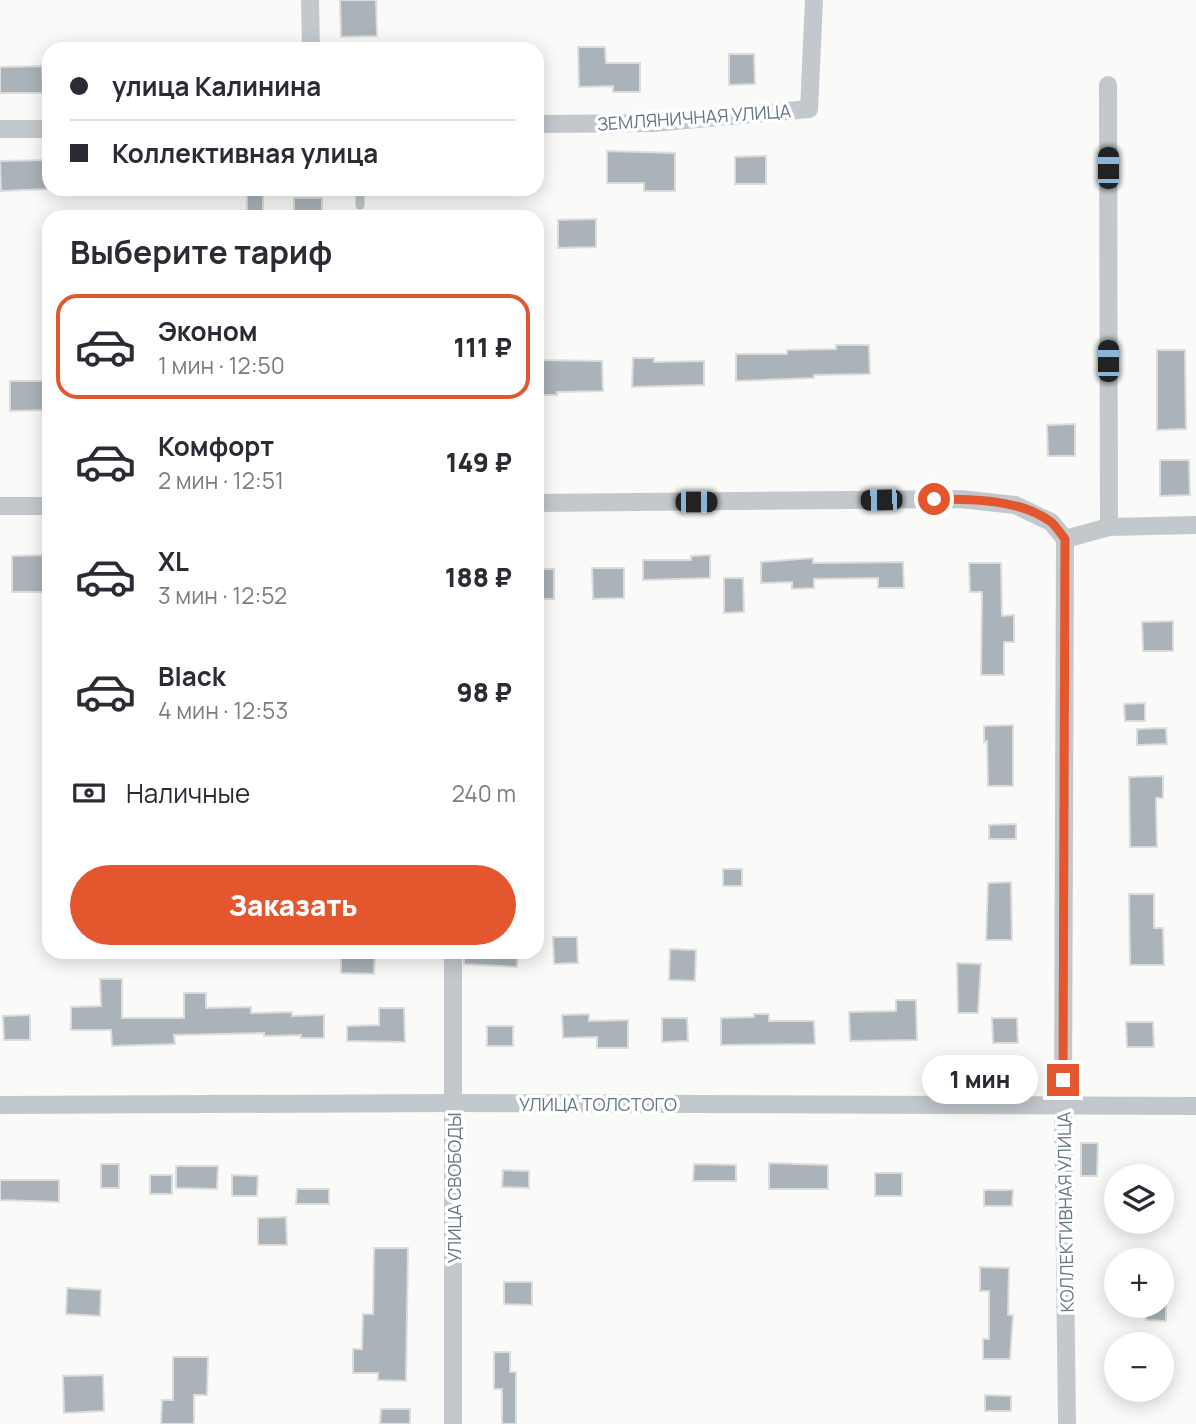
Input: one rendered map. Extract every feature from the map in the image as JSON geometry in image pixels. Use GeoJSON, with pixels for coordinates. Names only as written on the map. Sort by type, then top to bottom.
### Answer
{"type":"FeatureCollection","features":[{"type":"Feature","properties":{"kind":"street"},"geometry":{"type":"LineString","coordinates":[[310,0],[311,42]]}},
{"type":"Feature","properties":{"kind":"street","name":"ЗЕМЛЯНИЧНАЯ УЛИЦА"},"geometry":{"type":"LineString","coordinates":[[544,124],[652,123],[809,109],[814,0]]}},
{"type":"Feature","properties":{"kind":"street"},"geometry":{"type":"LineString","coordinates":[[1108,85],[1109,527]]}},
{"type":"Feature","properties":{"kind":"street"},"geometry":{"type":"LineString","coordinates":[[0,129],[42,129]]}},
{"type":"Feature","properties":{"kind":"street"},"geometry":{"type":"LineString","coordinates":[[544,503],[960,499],[1015,505],[1051,522],[1065,539],[1109,527],[1196,525]]}},
{"type":"Feature","properties":{"kind":"street"},"geometry":{"type":"LineString","coordinates":[[0,506],[42,506]]}},
{"type":"Feature","properties":{"kind":"street","name":"КОЛЛЕКТИВНАЯ УЛИЦА"},"geometry":{"type":"LineString","coordinates":[[1065,539],[1063,1105],[1067,1424]]}},
{"type":"Feature","properties":{"kind":"street","name":"УЛИЦА СВОБОДЫ"},"geometry":{"type":"LineString","coordinates":[[453,959],[453,1424]]}},
{"type":"Feature","properties":{"kind":"street","name":"УЛИЦА ТОЛСТОГО"},"geometry":{"type":"LineString","coordinates":[[0,1105],[1196,1105]]}},
{"type":"Feature","properties":{"kind":"lane"},"geometry":{"type":"LineString","coordinates":[[360,196],[360,205]]}},
{"type":"Feature","properties":{"kind":"building"},"geometry":{"type":"Polygon","coordinates":[[[340,0],[376,0],[377,36],[341,37],[340,0]]]}},
{"type":"Feature","properties":{"kind":"building"},"geometry":{"type":"Polygon","coordinates":[[[578,47],[605,47],[606,63],[640,63],[640,92],[613,92],[613,86],[579,87],[578,47]]]}},
{"type":"Feature","properties":{"kind":"building"},"geometry":{"type":"Polygon","coordinates":[[[729,54],[754,54],[755,84],[729,85],[729,54]]]}},
{"type":"Feature","properties":{"kind":"building"},"geometry":{"type":"Polygon","coordinates":[[[42,66],[42,93],[0,93],[0,67],[42,66]]]}},
{"type":"Feature","properties":{"kind":"building"},"geometry":{"type":"Polygon","coordinates":[[[607,151],[675,153],[675,191],[644,191],[644,183],[607,183],[607,151]]]}},
{"type":"Feature","properties":{"kind":"building"},"geometry":{"type":"Polygon","coordinates":[[[766,156],[766,184],[735,184],[735,157],[766,156]]]}},
{"type":"Feature","properties":{"kind":"building"},"geometry":{"type":"Polygon","coordinates":[[[42,160],[42,189],[1,191],[0,161],[42,160]]]}},
{"type":"Feature","properties":{"kind":"building"},"geometry":{"type":"Polygon","coordinates":[[[247,196],[263,196],[263,210],[247,210],[247,196]]]}},
{"type":"Feature","properties":{"kind":"building"},"geometry":{"type":"Polygon","coordinates":[[[294,198],[322,198],[322,210],[294,210],[294,198]]]}},
{"type":"Feature","properties":{"kind":"building"},"geometry":{"type":"Polygon","coordinates":[[[596,219],[596,247],[558,248],[558,220],[596,219]]]}},
{"type":"Feature","properties":{"kind":"building"},"geometry":{"type":"Polygon","coordinates":[[[836,345],[869,345],[870,374],[736,381],[736,354],[787,354],[787,350],[836,349],[836,345]]]}},
{"type":"Feature","properties":{"kind":"building"},"geometry":{"type":"Polygon","coordinates":[[[1157,350],[1185,350],[1186,429],[1157,430],[1157,350]]]}},
{"type":"Feature","properties":{"kind":"building"},"geometry":{"type":"Polygon","coordinates":[[[633,358],[654,358],[654,362],[704,361],[704,385],[632,387],[633,358]]]}},
{"type":"Feature","properties":{"kind":"building"},"geometry":{"type":"Polygon","coordinates":[[[544,360],[602,361],[603,391],[557,392],[557,395],[544,395],[544,360]]]}},
{"type":"Feature","properties":{"kind":"building"},"geometry":{"type":"Polygon","coordinates":[[[10,381],[42,381],[42,410],[10,411],[10,381]]]}},
{"type":"Feature","properties":{"kind":"building"},"geometry":{"type":"Polygon","coordinates":[[[1075,424],[1075,456],[1048,456],[1047,425],[1075,424]]]}},
{"type":"Feature","properties":{"kind":"building"},"geometry":{"type":"Polygon","coordinates":[[[1160,460],[1189,460],[1190,495],[1160,496],[1160,460]]]}},
{"type":"Feature","properties":{"kind":"building"},"geometry":{"type":"Polygon","coordinates":[[[42,555],[42,592],[12,592],[12,556],[42,555]]]}},
{"type":"Feature","properties":{"kind":"building"},"geometry":{"type":"Polygon","coordinates":[[[710,555],[710,578],[643,580],[643,560],[691,560],[691,556],[710,555]]]}},
{"type":"Feature","properties":{"kind":"building"},"geometry":{"type":"Polygon","coordinates":[[[813,558],[813,563],[903,562],[904,588],[878,588],[878,578],[814,579],[814,588],[792,589],[792,582],[761,583],[761,562],[813,558]]]}},
{"type":"Feature","properties":{"kind":"building"},"geometry":{"type":"Polygon","coordinates":[[[969,563],[1001,563],[1002,616],[1014,615],[1014,642],[1004,642],[1004,675],[981,675],[982,592],[970,592],[969,563]]]}},
{"type":"Feature","properties":{"kind":"building"},"geometry":{"type":"Polygon","coordinates":[[[592,568],[624,568],[624,598],[593,599],[592,568]]]}},
{"type":"Feature","properties":{"kind":"building"},"geometry":{"type":"Polygon","coordinates":[[[544,569],[554,569],[554,599],[544,599],[544,569]]]}},
{"type":"Feature","properties":{"kind":"building"},"geometry":{"type":"Polygon","coordinates":[[[724,578],[743,578],[744,612],[724,613],[724,578]]]}},
{"type":"Feature","properties":{"kind":"building"},"geometry":{"type":"Polygon","coordinates":[[[1173,621],[1173,651],[1143,651],[1142,622],[1173,621]]]}},
{"type":"Feature","properties":{"kind":"building"},"geometry":{"type":"Polygon","coordinates":[[[1145,703],[1145,721],[1125,721],[1124,704],[1145,703]]]}},
{"type":"Feature","properties":{"kind":"building"},"geometry":{"type":"Polygon","coordinates":[[[1013,725],[1013,786],[988,786],[984,726],[1013,725]]]}},
{"type":"Feature","properties":{"kind":"building"},"geometry":{"type":"Polygon","coordinates":[[[1166,728],[1167,744],[1137,745],[1137,729],[1166,728]]]}},
{"type":"Feature","properties":{"kind":"building"},"geometry":{"type":"Polygon","coordinates":[[[1163,776],[1163,798],[1156,798],[1157,847],[1130,847],[1129,777],[1163,776]]]}},
{"type":"Feature","properties":{"kind":"building"},"geometry":{"type":"Polygon","coordinates":[[[1016,824],[1016,839],[989,839],[989,825],[1016,824]]]}},
{"type":"Feature","properties":{"kind":"building"},"geometry":{"type":"Polygon","coordinates":[[[723,869],[742,869],[742,886],[723,886],[723,869]]]}},
{"type":"Feature","properties":{"kind":"building"},"geometry":{"type":"Polygon","coordinates":[[[1011,882],[1012,940],[986,940],[988,883],[1011,882]]]}},
{"type":"Feature","properties":{"kind":"building"},"geometry":{"type":"Polygon","coordinates":[[[1129,894],[1154,894],[1154,928],[1163,928],[1164,965],[1130,965],[1129,894]]]}},
{"type":"Feature","properties":{"kind":"building"},"geometry":{"type":"Polygon","coordinates":[[[553,937],[577,937],[578,963],[554,964],[553,937]]]}},
{"type":"Feature","properties":{"kind":"building"},"geometry":{"type":"Polygon","coordinates":[[[670,949],[696,950],[695,981],[669,980],[670,949]]]}},
{"type":"Feature","properties":{"kind":"building"},"geometry":{"type":"Polygon","coordinates":[[[341,959],[375,959],[374,974],[341,973],[341,959]]]}},
{"type":"Feature","properties":{"kind":"building"},"geometry":{"type":"Polygon","coordinates":[[[464,959],[518,959],[517,967],[464,964],[464,959]]]}},
{"type":"Feature","properties":{"kind":"building"},"geometry":{"type":"Polygon","coordinates":[[[957,963],[981,964],[978,1013],[958,1013],[957,963]]]}},
{"type":"Feature","properties":{"kind":"building"},"geometry":{"type":"Polygon","coordinates":[[[100,979],[122,979],[122,1018],[184,1018],[184,993],[206,993],[206,1008],[251,1007],[251,1013],[292,1012],[292,1016],[324,1015],[324,1038],[301,1038],[301,1035],[264,1036],[264,1033],[174,1035],[175,1044],[112,1046],[111,1030],[71,1030],[71,1007],[101,1006],[100,979]]]}},
{"type":"Feature","properties":{"kind":"building"},"geometry":{"type":"Polygon","coordinates":[[[896,1000],[916,1000],[917,1040],[850,1041],[849,1012],[896,1011],[896,1000]]]}},
{"type":"Feature","properties":{"kind":"building"},"geometry":{"type":"Polygon","coordinates":[[[379,1008],[404,1008],[405,1042],[347,1041],[347,1026],[379,1025],[379,1008]]]}},
{"type":"Feature","properties":{"kind":"building"},"geometry":{"type":"Polygon","coordinates":[[[589,1014],[589,1021],[628,1020],[628,1048],[597,1048],[597,1037],[563,1038],[562,1015],[589,1014]]]}},
{"type":"Feature","properties":{"kind":"building"},"geometry":{"type":"Polygon","coordinates":[[[754,1014],[769,1014],[769,1021],[814,1021],[815,1044],[721,1045],[721,1018],[754,1017],[754,1014]]]}},
{"type":"Feature","properties":{"kind":"building"},"geometry":{"type":"Polygon","coordinates":[[[30,1015],[30,1040],[4,1040],[3,1016],[30,1015]]]}},
{"type":"Feature","properties":{"kind":"building"},"geometry":{"type":"Polygon","coordinates":[[[662,1018],[687,1018],[688,1041],[662,1042],[662,1018]]]}},
{"type":"Feature","properties":{"kind":"building"},"geometry":{"type":"Polygon","coordinates":[[[992,1018],[1017,1018],[1018,1043],[993,1043],[992,1018]]]}},
{"type":"Feature","properties":{"kind":"building"},"geometry":{"type":"Polygon","coordinates":[[[1126,1022],[1153,1022],[1154,1047],[1127,1047],[1126,1022]]]}},
{"type":"Feature","properties":{"kind":"building"},"geometry":{"type":"Polygon","coordinates":[[[487,1026],[513,1026],[513,1046],[487,1046],[487,1026]]]}},
{"type":"Feature","properties":{"kind":"building"},"geometry":{"type":"Polygon","coordinates":[[[1081,1143],[1098,1143],[1097,1176],[1081,1176],[1081,1143]]]}},
{"type":"Feature","properties":{"kind":"building"},"geometry":{"type":"Polygon","coordinates":[[[769,1163],[828,1165],[828,1189],[769,1189],[769,1163]]]}},
{"type":"Feature","properties":{"kind":"building"},"geometry":{"type":"Polygon","coordinates":[[[101,1164],[119,1164],[119,1188],[101,1188],[101,1164]]]}},
{"type":"Feature","properties":{"kind":"building"},"geometry":{"type":"Polygon","coordinates":[[[694,1164],[736,1165],[736,1181],[693,1181],[694,1164]]]}},
{"type":"Feature","properties":{"kind":"building"},"geometry":{"type":"Polygon","coordinates":[[[176,1166],[218,1166],[217,1189],[176,1188],[176,1166]]]}},
{"type":"Feature","properties":{"kind":"building"},"geometry":{"type":"Polygon","coordinates":[[[503,1170],[529,1171],[529,1188],[502,1187],[503,1170]]]}},
{"type":"Feature","properties":{"kind":"building"},"geometry":{"type":"Polygon","coordinates":[[[875,1173],[902,1173],[902,1196],[875,1196],[875,1173]]]}},
{"type":"Feature","properties":{"kind":"building"},"geometry":{"type":"Polygon","coordinates":[[[150,1175],[172,1175],[172,1194],[150,1194],[150,1175]]]}},
{"type":"Feature","properties":{"kind":"building"},"geometry":{"type":"Polygon","coordinates":[[[232,1175],[258,1176],[257,1196],[232,1196],[232,1175]]]}},
{"type":"Feature","properties":{"kind":"building"},"geometry":{"type":"Polygon","coordinates":[[[0,1180],[59,1180],[59,1202],[0,1200],[0,1180]]]}},
{"type":"Feature","properties":{"kind":"building"},"geometry":{"type":"Polygon","coordinates":[[[297,1189],[329,1189],[329,1204],[296,1204],[297,1189]]]}},
{"type":"Feature","properties":{"kind":"building"},"geometry":{"type":"Polygon","coordinates":[[[984,1190],[1013,1190],[1012,1206],[984,1206],[984,1190]]]}},
{"type":"Feature","properties":{"kind":"building"},"geometry":{"type":"Polygon","coordinates":[[[286,1217],[287,1245],[258,1245],[258,1218],[286,1217]]]}},
{"type":"Feature","properties":{"kind":"building"},"geometry":{"type":"Polygon","coordinates":[[[374,1248],[408,1248],[406,1381],[378,1380],[378,1373],[353,1373],[353,1349],[362,1349],[363,1314],[373,1314],[374,1248]]]}},
{"type":"Feature","properties":{"kind":"building"},"geometry":{"type":"Polygon","coordinates":[[[980,1267],[1009,1268],[1008,1315],[1013,1315],[1010,1359],[983,1359],[983,1339],[989,1339],[989,1291],[980,1291],[980,1267]]]}},
{"type":"Feature","properties":{"kind":"building"},"geometry":{"type":"Polygon","coordinates":[[[504,1282],[532,1282],[532,1305],[504,1304],[504,1282]]]}},
{"type":"Feature","properties":{"kind":"building"},"geometry":{"type":"Polygon","coordinates":[[[67,1288],[101,1290],[100,1316],[66,1314],[67,1288]]]}},
{"type":"Feature","properties":{"kind":"building"},"geometry":{"type":"Polygon","coordinates":[[[1146,1318],[1166,1318],[1166,1321],[1146,1318]]]}},
{"type":"Feature","properties":{"kind":"building"},"geometry":{"type":"Polygon","coordinates":[[[494,1352],[510,1352],[510,1372],[516,1372],[516,1424],[502,1424],[502,1389],[494,1389],[494,1352]]]}},
{"type":"Feature","properties":{"kind":"building"},"geometry":{"type":"Polygon","coordinates":[[[173,1357],[208,1357],[207,1395],[194,1395],[194,1424],[161,1424],[162,1400],[173,1400],[173,1357]]]}},
{"type":"Feature","properties":{"kind":"building"},"geometry":{"type":"Polygon","coordinates":[[[103,1375],[104,1411],[64,1413],[63,1376],[103,1375]]]}},
{"type":"Feature","properties":{"kind":"building"},"geometry":{"type":"Polygon","coordinates":[[[985,1395],[1011,1396],[1011,1411],[985,1411],[985,1395]]]}},
{"type":"Feature","properties":{"kind":"building"},"geometry":{"type":"Polygon","coordinates":[[[381,1409],[410,1409],[410,1424],[380,1424],[381,1409]]]}},
{"type":"Feature","properties":{"kind":"route"},"geometry":{"type":"LineString","coordinates":[[934,499],[1015,505],[1051,522],[1065,539],[1063,1080]]}}]}
